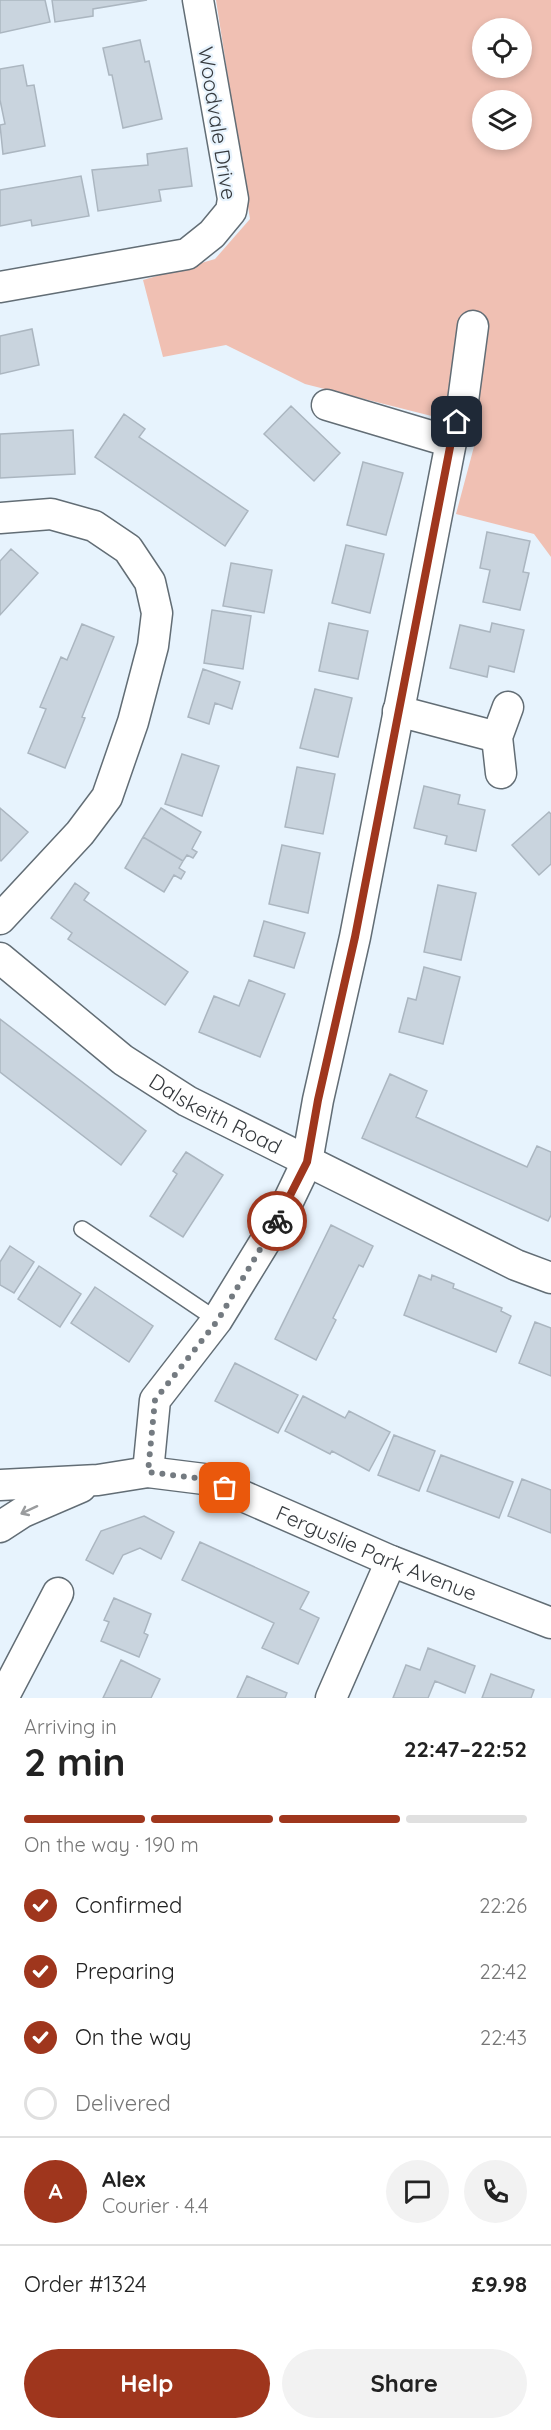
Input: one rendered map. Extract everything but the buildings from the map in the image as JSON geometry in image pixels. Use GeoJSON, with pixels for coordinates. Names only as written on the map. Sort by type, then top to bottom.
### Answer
{"type":"FeatureCollection","features":[{"type":"Feature","properties":{"kind":"street","name":"Woodvale Drive"},"geometry":{"type":"LineString","coordinates":[[0,287],[187,254],[212,234],[231,211],[233,199],[198,0]]}},
{"type":"Feature","properties":{"kind":"street"},"geometry":{"type":"LineString","coordinates":[[148,1472],[155,1400],[218,1320],[282,1214],[307,1162],[318,1100],[355,937],[451,442],[463,401],[473,326]]}},
{"type":"Feature","properties":{"kind":"street"},"geometry":{"type":"LineString","coordinates":[[327,405],[451,442]]}},
{"type":"Feature","properties":{"kind":"street"},"geometry":{"type":"LineString","coordinates":[[0,518],[51,514],[94,526],[128,549],[150,582],[157,613],[153,646],[133,722],[107,797],[80,833],[0,919]]}},
{"type":"Feature","properties":{"kind":"street"},"geometry":{"type":"LineString","coordinates":[[501,773],[497,737],[508,707]]}},
{"type":"Feature","properties":{"kind":"street"},"geometry":{"type":"LineString","coordinates":[[398,711],[497,737]]}},
{"type":"Feature","properties":{"kind":"street","name":"Dalskeith Road"},"geometry":{"type":"LineString","coordinates":[[0,958],[123,1060],[187,1101],[516,1265],[551,1278]]}},
{"type":"Feature","properties":{"kind":"street","name":"Ferguslie Park Avenue"},"geometry":{"type":"LineString","coordinates":[[0,1485],[98,1480],[148,1472],[204,1479],[391,1561],[551,1623]]}},
{"type":"Feature","properties":{"kind":"street","name":"Ferguslie Park Avenue"},"geometry":{"type":"LineString","coordinates":[[0,1527],[23,1512],[98,1480]]}},
{"type":"Feature","properties":{"kind":"street"},"geometry":{"type":"LineString","coordinates":[[332,1698],[391,1561]]}},
{"type":"Feature","properties":{"kind":"street"},"geometry":{"type":"LineString","coordinates":[[3,1698],[58,1593]]}},
{"type":"Feature","properties":{"kind":"lane"},"geometry":{"type":"LineString","coordinates":[[82,1229],[218,1320]]}},
{"type":"Feature","properties":{"kind":"shaded area"},"geometry":{"type":"Polygon","coordinates":[[[216,0],[551,0],[551,557],[534,534],[456,514],[479,428],[305,384],[226,345],[163,357],[143,280],[215,259],[250,219],[216,0]]]}},
{"type":"Feature","properties":{"kind":"way so far"},"geometry":{"type":"LineString","coordinates":[[225,1488],[204,1479],[148,1472],[155,1400],[218,1320],[277,1221]]}},
{"type":"Feature","properties":{"kind":"route"},"geometry":{"type":"LineString","coordinates":[[277,1221],[307,1162],[318,1100],[355,937],[451,442],[457,422]]}}]}
